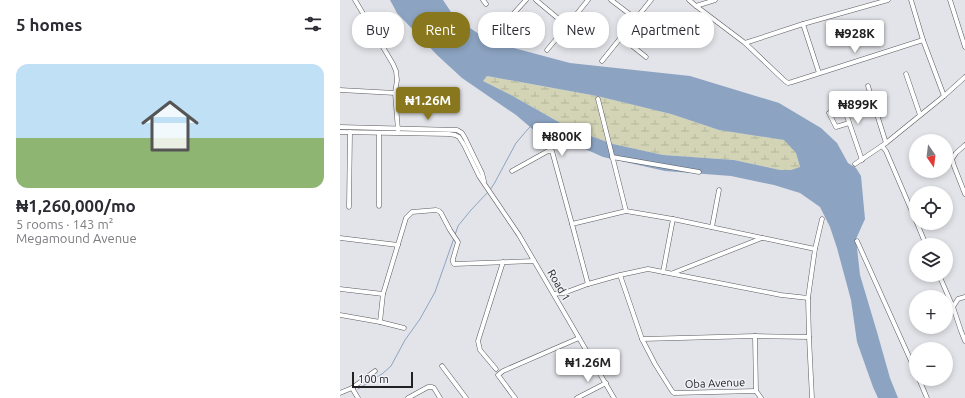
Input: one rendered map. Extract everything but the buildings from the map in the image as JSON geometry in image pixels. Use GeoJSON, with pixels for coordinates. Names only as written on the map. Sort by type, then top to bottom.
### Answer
{"type":"FeatureCollection","features":[{"type":"Feature","properties":{"kind":"street"},"geometry":{"type":"LineString","coordinates":[[354,0],[396,71],[397,80],[394,93],[398,131]]}},
{"type":"Feature","properties":{"kind":"street"},"geometry":{"type":"LineString","coordinates":[[515,12],[526,0]]}},
{"type":"Feature","properties":{"kind":"street"},"geometry":{"type":"LineString","coordinates":[[536,0],[553,14]]}},
{"type":"Feature","properties":{"kind":"street"},"geometry":{"type":"LineString","coordinates":[[578,12],[588,0]]}},
{"type":"Feature","properties":{"kind":"street"},"geometry":{"type":"LineString","coordinates":[[612,0],[627,12]]}},
{"type":"Feature","properties":{"kind":"street"},"geometry":{"type":"LineString","coordinates":[[642,12],[652,0]]}},
{"type":"Feature","properties":{"kind":"street"},"geometry":{"type":"LineString","coordinates":[[688,0],[744,43],[786,82],[792,82],[923,40]]}},
{"type":"Feature","properties":{"kind":"street"},"geometry":{"type":"LineString","coordinates":[[696,6],[715,0]]}},
{"type":"Feature","properties":{"kind":"street"},"geometry":{"type":"LineString","coordinates":[[744,43],[803,24],[888,0]]}},
{"type":"Feature","properties":{"kind":"street"},"geometry":{"type":"LineString","coordinates":[[911,0],[923,40],[944,96]]}},
{"type":"Feature","properties":{"kind":"street"},"geometry":{"type":"LineString","coordinates":[[950,0],[965,47]]}},
{"type":"Feature","properties":{"kind":"street"},"geometry":{"type":"LineString","coordinates":[[803,24],[819,73]]}},
{"type":"Feature","properties":{"kind":"street"},"geometry":{"type":"LineString","coordinates":[[547,50],[553,43]]}},
{"type":"Feature","properties":{"kind":"street"},"geometry":{"type":"LineString","coordinates":[[602,61],[617,43]]}},
{"type":"Feature","properties":{"kind":"street"},"geometry":{"type":"LineString","coordinates":[[635,48],[646,57]]}},
{"type":"Feature","properties":{"kind":"street"},"geometry":{"type":"LineString","coordinates":[[906,74],[920,115]]}},
{"type":"Feature","properties":{"kind":"street"},"geometry":{"type":"LineString","coordinates":[[855,164],[886,143],[965,77]]}},
{"type":"Feature","properties":{"kind":"street"},"geometry":{"type":"LineString","coordinates":[[868,86],[886,143]]}},
{"type":"Feature","properties":{"kind":"street"},"geometry":{"type":"LineString","coordinates":[[340,90],[394,93],[406,90],[415,90],[430,105]]}},
{"type":"Feature","properties":{"kind":"street"},"geometry":{"type":"LineString","coordinates":[[840,96],[862,160]]}},
{"type":"Feature","properties":{"kind":"street"},"geometry":{"type":"LineString","coordinates":[[598,99],[626,211]]}},
{"type":"Feature","properties":{"kind":"street"},"geometry":{"type":"LineString","coordinates":[[829,113],[836,127],[849,123]]}},
{"type":"Feature","properties":{"kind":"street"},"geometry":{"type":"LineString","coordinates":[[340,127],[398,131]]}},
{"type":"Feature","properties":{"kind":"street"},"geometry":{"type":"LineString","coordinates":[[340,132],[379,133],[398,131]]}},
{"type":"Feature","properties":{"kind":"street","name":"Road 1"},"geometry":{"type":"LineString","coordinates":[[398,131],[449,134],[458,137],[481,174],[485,185],[515,228],[614,398]]}},
{"type":"Feature","properties":{"kind":"street"},"geometry":{"type":"LineString","coordinates":[[349,207],[350,132]]}},
{"type":"Feature","properties":{"kind":"street"},"geometry":{"type":"LineString","coordinates":[[379,133],[379,206]]}},
{"type":"Feature","properties":{"kind":"street"},"geometry":{"type":"LineString","coordinates":[[882,146],[886,151],[909,205]]}},
{"type":"Feature","properties":{"kind":"street"},"geometry":{"type":"LineString","coordinates":[[965,146],[956,153],[952,159],[965,194]]}},
{"type":"Feature","properties":{"kind":"street"},"geometry":{"type":"LineString","coordinates":[[512,171],[548,151],[552,151],[588,284]]}},
{"type":"Feature","properties":{"kind":"street"},"geometry":{"type":"LineString","coordinates":[[612,157],[699,172]]}},
{"type":"Feature","properties":{"kind":"street"},"geometry":{"type":"LineString","coordinates":[[712,227],[719,190]]}},
{"type":"Feature","properties":{"kind":"street"},"geometry":{"type":"LineString","coordinates":[[380,322],[383,294],[406,218],[412,212],[439,211],[441,213],[452,234],[458,241],[453,259],[454,264],[534,261]]}},
{"type":"Feature","properties":{"kind":"street"},"geometry":{"type":"LineString","coordinates":[[572,224],[626,211],[673,219],[815,249]]}},
{"type":"Feature","properties":{"kind":"street"},"geometry":{"type":"LineString","coordinates":[[663,272],[673,219]]}},
{"type":"Feature","properties":{"kind":"street"},"geometry":{"type":"LineString","coordinates":[[812,398],[808,337],[808,298],[815,249],[822,219]]}},
{"type":"Feature","properties":{"kind":"street"},"geometry":{"type":"LineString","coordinates":[[340,238],[398,245]]}},
{"type":"Feature","properties":{"kind":"street"},"geometry":{"type":"LineString","coordinates":[[672,274],[762,238]]}},
{"type":"Feature","properties":{"kind":"street"},"geometry":{"type":"LineString","coordinates":[[857,241],[909,356]]}},
{"type":"Feature","properties":{"kind":"street"},"geometry":{"type":"LineString","coordinates":[[496,370],[480,350],[478,341],[503,262]]}},
{"type":"Feature","properties":{"kind":"street"},"geometry":{"type":"LineString","coordinates":[[554,294],[564,293],[588,284],[648,269],[780,295],[808,298]]}},
{"type":"Feature","properties":{"kind":"street"},"geometry":{"type":"LineString","coordinates":[[620,275],[642,339],[754,336],[808,337]]}},
{"type":"Feature","properties":{"kind":"street"},"geometry":{"type":"LineString","coordinates":[[340,288],[383,294]]}},
{"type":"Feature","properties":{"kind":"street"},"geometry":{"type":"LineString","coordinates":[[559,304],[564,293]]}},
{"type":"Feature","properties":{"kind":"street"},"geometry":{"type":"LineString","coordinates":[[965,297],[958,299],[953,307],[965,340]]}},
{"type":"Feature","properties":{"kind":"street"},"geometry":{"type":"LineString","coordinates":[[340,315],[404,328]]}},
{"type":"Feature","properties":{"kind":"street"},"geometry":{"type":"LineString","coordinates":[[754,336],[756,390],[761,398]]}},
{"type":"Feature","properties":{"kind":"street"},"geometry":{"type":"LineString","coordinates":[[515,398],[498,375],[503,371],[579,338]]}},
{"type":"Feature","properties":{"kind":"street","name":"Oba Avenue"},"geometry":{"type":"LineString","coordinates":[[642,339],[655,364],[674,393],[756,390]]}},
{"type":"Feature","properties":{"kind":"street"},"geometry":{"type":"LineString","coordinates":[[442,366],[466,398]]}},
{"type":"Feature","properties":{"kind":"street"},"geometry":{"type":"LineString","coordinates":[[340,393],[352,388],[375,371]]}},
{"type":"Feature","properties":{"kind":"street"},"geometry":{"type":"LineString","coordinates":[[578,398],[606,383]]}},
{"type":"Feature","properties":{"kind":"street"},"geometry":{"type":"LineString","coordinates":[[408,398],[432,386],[440,398]]}},
{"type":"Feature","properties":{"kind":"street"},"geometry":{"type":"LineString","coordinates":[[922,386],[927,398]]}},
{"type":"Feature","properties":{"kind":"street"},"geometry":{"type":"LineString","coordinates":[[352,388],[358,398]]}},
{"type":"Feature","properties":{"kind":"green space"},"geometry":{"type":"Polygon","coordinates":[[[487,76],[597,96],[671,114],[719,130],[785,140],[796,153],[800,168],[780,170],[734,160],[663,155],[613,144],[571,129],[483,81],[487,76]]]}},
{"type":"Feature","properties":{"kind":"water"},"geometry":{"type":"Polygon","coordinates":[[[390,0],[443,0],[451,12],[412,12],[412,29],[404,20],[404,12],[396,12],[390,0]]]}},
{"type":"Feature","properties":{"kind":"water"},"geometry":{"type":"Polygon","coordinates":[[[470,28],[478,33],[478,48],[514,48],[570,63],[690,76],[779,103],[821,128],[837,143],[848,163],[856,168],[861,176],[865,219],[856,239],[860,275],[890,378],[898,398],[878,398],[873,387],[857,342],[851,300],[837,248],[830,227],[820,207],[800,193],[774,185],[731,176],[665,171],[603,157],[574,144],[536,132],[516,115],[462,78],[430,48],[470,48],[470,28]],[[487,76],[483,81],[571,129],[613,144],[663,155],[734,160],[780,170],[791,170],[800,167],[796,153],[784,140],[719,130],[671,114],[597,96],[487,76]]]}},
{"type":"Feature","properties":{"kind":"waterway"},"geometry":{"type":"LineString","coordinates":[[490,190],[516,143],[530,127]]}},
{"type":"Feature","properties":{"kind":"waterway"},"geometry":{"type":"LineString","coordinates":[[455,235],[458,226],[488,192]]}},
{"type":"Feature","properties":{"kind":"waterway"},"geometry":{"type":"LineString","coordinates":[[358,389],[382,374],[391,366],[405,340],[420,319],[435,292],[454,238]]}}]}
